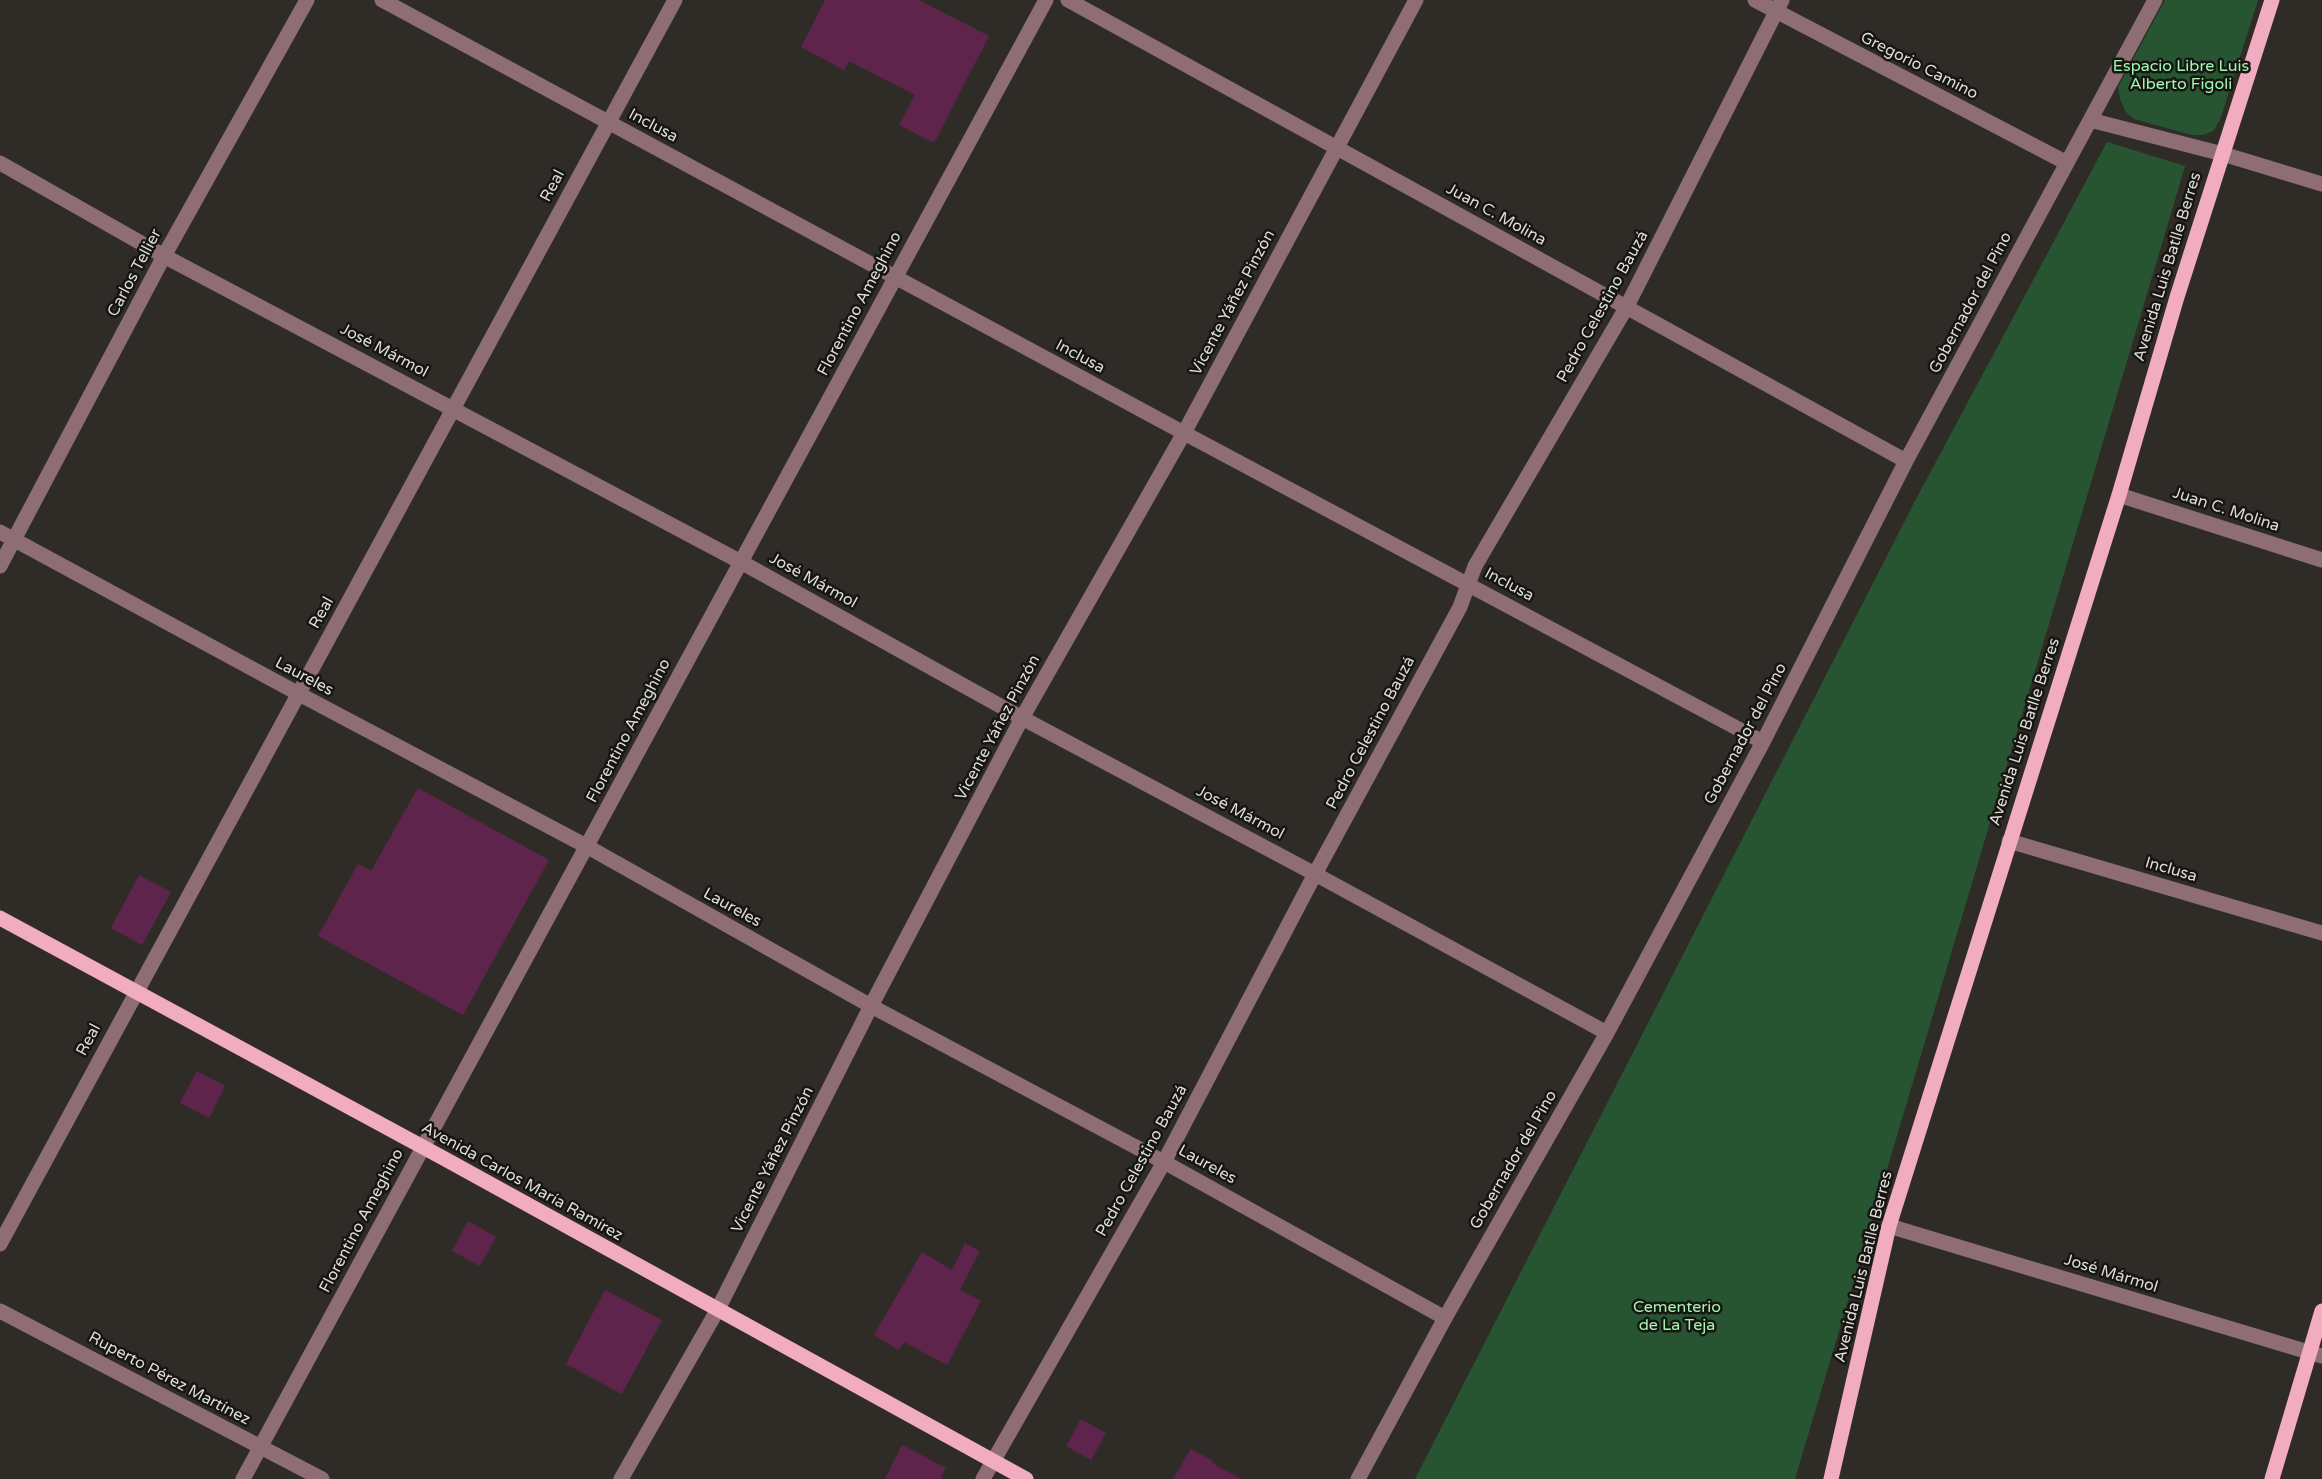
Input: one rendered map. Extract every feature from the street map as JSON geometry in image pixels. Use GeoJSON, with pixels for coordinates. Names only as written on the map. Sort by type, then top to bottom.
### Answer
{"type":"FeatureCollection","features":[{"type":"Feature","properties":{"kind":"main road","name":"Avenida Luis Batlle Berres"},"geometry":{"type":"LineString","coordinates":[[1831,1479],[1889,1226],[2119,495],[2177,297],[2272,0]]}},
{"type":"Feature","properties":{"kind":"main road","name":"Avenida Carlos María Ramírez"},"geometry":{"type":"LineString","coordinates":[[0,918],[1026,1479]]}},
{"type":"Feature","properties":{"kind":"main road"},"geometry":{"type":"LineString","coordinates":[[2272,1479],[2316,1354],[2322,1311]]}},
{"type":"Feature","properties":{"kind":"street","name":"Carlos Tellier"},"geometry":{"type":"LineString","coordinates":[[0,566],[164,256],[307,0]]}},
{"type":"Feature","properties":{"kind":"street","name":"Inclusa"},"geometry":{"type":"LineString","coordinates":[[382,0],[1184,434],[1468,583],[1763,742]]}},
{"type":"Feature","properties":{"kind":"street","name":"Real"},"geometry":{"type":"LineString","coordinates":[[0,1244],[675,0]]}},
{"type":"Feature","properties":{"kind":"street","name":"Florentino Ameghino"},"geometry":{"type":"LineString","coordinates":[[243,1479],[1046,0]]}},
{"type":"Feature","properties":{"kind":"street","name":"Juan C. Molina"},"geometry":{"type":"LineString","coordinates":[[1068,0],[1906,461]]}},
{"type":"Feature","properties":{"kind":"street","name":"Vicente Yáñez Pinzón"},"geometry":{"type":"LineString","coordinates":[[621,1479],[717,1310],[871,1006],[1022,718],[1184,434],[1416,0]]}},
{"type":"Feature","properties":{"kind":"street","name":"Gregorio Camino"},"geometry":{"type":"LineString","coordinates":[[1755,0],[1779,6],[2067,163]]}},
{"type":"Feature","properties":{"kind":"street","name":"Gobernador del Pino"},"geometry":{"type":"LineString","coordinates":[[1358,1479],[1445,1318],[1607,1033],[1763,742],[1906,461],[2155,0]]}},
{"type":"Feature","properties":{"kind":"street","name":"Pedro Celestino Bauzá"},"geometry":{"type":"LineString","coordinates":[[983,1479],[1164,1162],[1315,874],[1460,607],[1475,566],[1626,308],[1779,6]]}},
{"type":"Feature","properties":{"kind":"street"},"geometry":{"type":"LineString","coordinates":[[2090,120],[2223,154],[2322,184]]}},
{"type":"Feature","properties":{"kind":"street","name":"José Mármol"},"geometry":{"type":"LineString","coordinates":[[0,164],[164,256],[741,562],[1022,718],[1607,1033]]}},
{"type":"Feature","properties":{"kind":"street","name":"Juan C. Molina"},"geometry":{"type":"LineString","coordinates":[[2119,495],[2322,560]]}},
{"type":"Feature","properties":{"kind":"street","name":"Laureles"},"geometry":{"type":"LineString","coordinates":[[0,532],[298,694],[588,847],[871,1006],[1164,1162],[1445,1318]]}},
{"type":"Feature","properties":{"kind":"street","name":"Inclusa"},"geometry":{"type":"LineString","coordinates":[[2009,841],[2322,933]]}},
{"type":"Feature","properties":{"kind":"street","name":"José Mármol"},"geometry":{"type":"LineString","coordinates":[[1889,1226],[2316,1354]]}},
{"type":"Feature","properties":{"kind":"street","name":"Ruperto Pérez Martínez"},"geometry":{"type":"LineString","coordinates":[[0,1311],[322,1479]]}},
{"type":"Feature","properties":{"kind":"green space","name":"Espacio Libre Luis Alberto Figoli"},"geometry":{"type":"Polygon","coordinates":[[[2165,0],[2258,0],[2220,120],[2213,131],[2203,135],[2192,135],[2134,119],[2126,112],[2120,99],[2118,87],[2165,0]]]}},
{"type":"Feature","properties":{"kind":"green space","name":"Cementerio de La Teja"},"geometry":{"type":"Polygon","coordinates":[[[2107,142],[2185,166],[1795,1479],[1415,1479],[1915,501],[2107,142]]]}},
{"type":"Feature","properties":{"kind":"building"},"geometry":{"type":"Polygon","coordinates":[[[825,0],[919,0],[989,36],[934,143],[899,125],[915,95],[849,61],[844,70],[801,47],[825,0]]]}},
{"type":"Feature","properties":{"kind":"building"},"geometry":{"type":"Polygon","coordinates":[[[418,788],[549,860],[463,1015],[318,936],[358,864],[371,871],[418,788]]]}},
{"type":"Feature","properties":{"kind":"building"},"geometry":{"type":"Polygon","coordinates":[[[139,875],[171,892],[142,945],[111,928],[139,875]]]}},
{"type":"Feature","properties":{"kind":"building"},"geometry":{"type":"Polygon","coordinates":[[[197,1071],[225,1086],[209,1118],[180,1103],[197,1071]]]}},
{"type":"Feature","properties":{"kind":"building"},"geometry":{"type":"Polygon","coordinates":[[[468,1221],[496,1237],[480,1266],[452,1251],[468,1221]]]}},
{"type":"Feature","properties":{"kind":"building"},"geometry":{"type":"Polygon","coordinates":[[[965,1243],[980,1251],[960,1290],[981,1301],[947,1365],[904,1342],[899,1350],[874,1335],[922,1252],[952,1270],[965,1243]]]}},
{"type":"Feature","properties":{"kind":"building"},"geometry":{"type":"Polygon","coordinates":[[[605,1290],[662,1320],[622,1394],[566,1364],[605,1290]]]}},
{"type":"Feature","properties":{"kind":"building"},"geometry":{"type":"Polygon","coordinates":[[[1081,1419],[1106,1433],[1091,1460],[1066,1446],[1081,1419]]]}},
{"type":"Feature","properties":{"kind":"building"},"geometry":{"type":"Polygon","coordinates":[[[902,1445],[946,1468],[940,1479],[885,1479],[902,1445]]]}},
{"type":"Feature","properties":{"kind":"building"},"geometry":{"type":"Polygon","coordinates":[[[1191,1449],[1213,1461],[1212,1463],[1241,1479],[1173,1479],[1191,1449]]]}}]}
